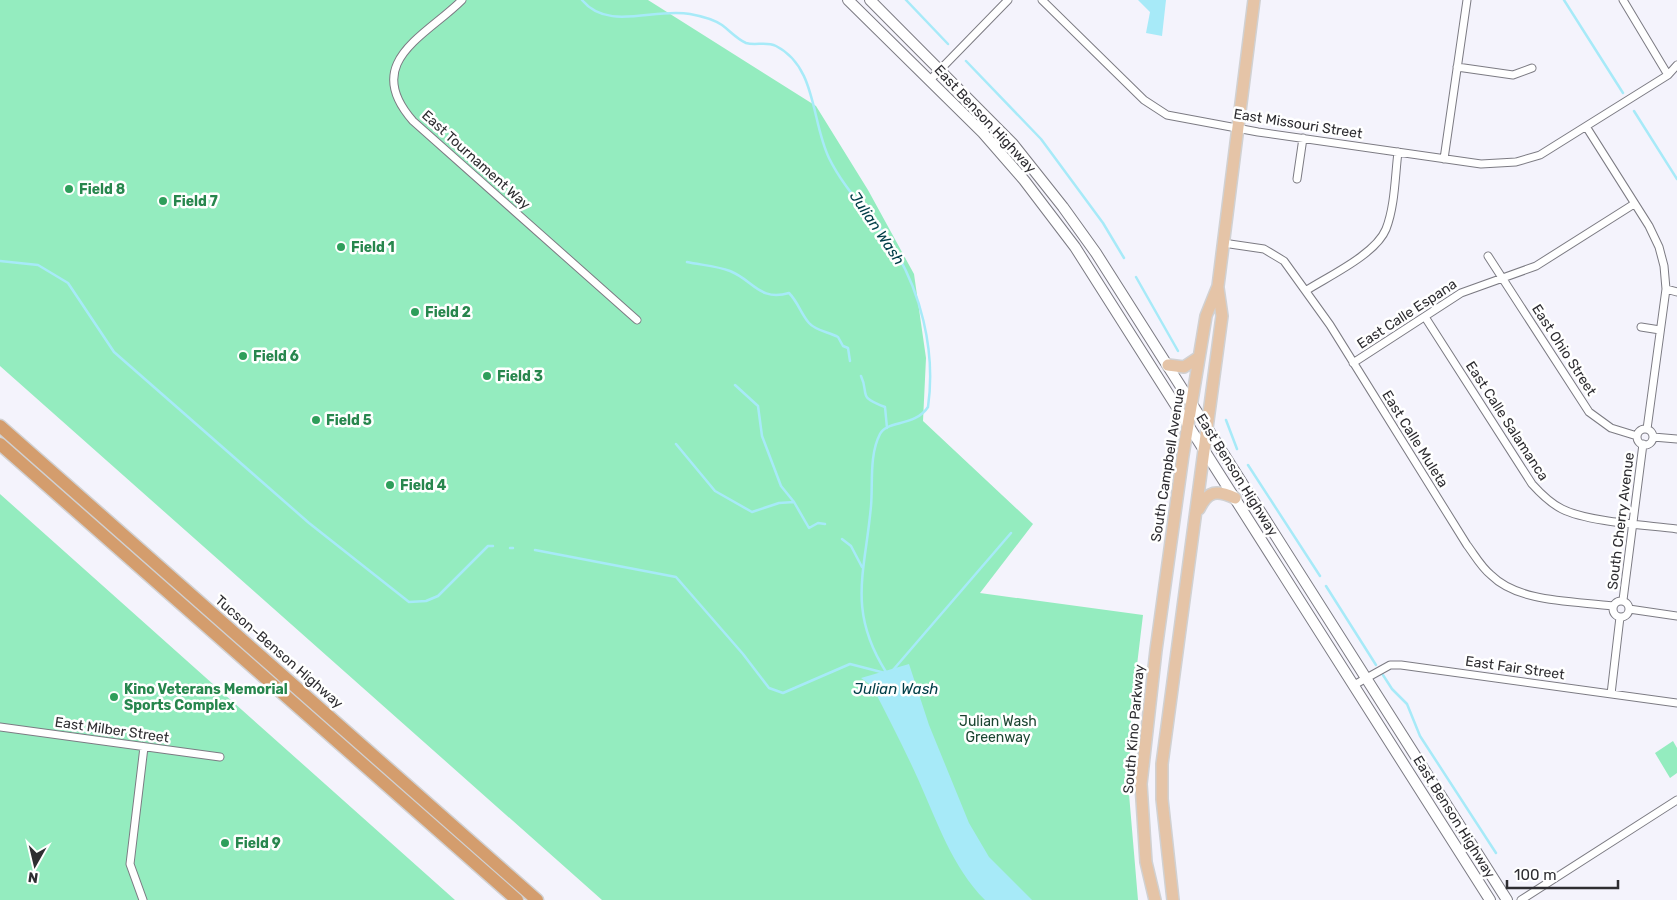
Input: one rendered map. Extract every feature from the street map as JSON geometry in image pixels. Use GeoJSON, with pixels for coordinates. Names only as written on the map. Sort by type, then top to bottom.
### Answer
{"type":"FeatureCollection","features":[{"type":"Feature","properties":{"kind":"highway","name":"Tucson–Benson Highway"},"geometry":{"type":"LineString","coordinates":[[0,426],[537,900]]}},
{"type":"Feature","properties":{"kind":"highway","name":"Tucson–Benson Highway"},"geometry":{"type":"LineString","coordinates":[[0,444],[517,900]]}},
{"type":"Feature","properties":{"kind":"main road","name":"East Benson Highway"},"geometry":{"type":"LineString","coordinates":[[848,0],[983,132],[1050,213],[1075,247],[1490,900]]}},
{"type":"Feature","properties":{"kind":"main road","name":"East Benson Highway"},"geometry":{"type":"LineString","coordinates":[[870,0],[941,69],[1013,144],[1063,207],[1096,253],[1507,900]]}},
{"type":"Feature","properties":{"kind":"main road","name":"South Campbell Avenue"},"geometry":{"type":"LineString","coordinates":[[1173,900],[1162,799],[1162,764],[1222,316],[1218,286],[1254,0]]}},
{"type":"Feature","properties":{"kind":"main road","name":"South Campbell Avenue"},"geometry":{"type":"LineString","coordinates":[[1156,650],[1199,357],[1206,316],[1218,286]]}},
{"type":"Feature","properties":{"kind":"main road"},"geometry":{"type":"LineString","coordinates":[[1168,365],[1184,367],[1199,357]]}},
{"type":"Feature","properties":{"kind":"main road"},"geometry":{"type":"LineString","coordinates":[[1194,519],[1204,498],[1210,494],[1224,493],[1235,498]]}},
{"type":"Feature","properties":{"kind":"main road","name":"South Kino Parkway"},"geometry":{"type":"LineString","coordinates":[[1155,900],[1146,862],[1141,784],[1156,650]]}},
{"type":"Feature","properties":{"kind":"street","name":"East Tournament Way"},"geometry":{"type":"LineString","coordinates":[[462,0],[412,41],[404,51],[395,73],[394,83],[402,108],[413,121],[637,320]]}},
{"type":"Feature","properties":{"kind":"street"},"geometry":{"type":"LineString","coordinates":[[930,80],[1008,0]]}},
{"type":"Feature","properties":{"kind":"street","name":"East Missouri Street"},"geometry":{"type":"LineString","coordinates":[[1042,0],[1157,110],[1174,118],[1444,159],[1492,164],[1516,162],[1554,148],[1587,128]]}},
{"type":"Feature","properties":{"kind":"street"},"geometry":{"type":"LineString","coordinates":[[1444,159],[1467,0]]}},
{"type":"Feature","properties":{"kind":"street"},"geometry":{"type":"LineString","coordinates":[[1624,0],[1668,75]]}},
{"type":"Feature","properties":{"kind":"street"},"geometry":{"type":"LineString","coordinates":[[1677,65],[1668,75],[1587,128],[1659,247],[1664,266],[1666,289],[1647,429],[1653,437],[1677,439]]}},
{"type":"Feature","properties":{"kind":"street"},"geometry":{"type":"LineString","coordinates":[[1457,67],[1513,75],[1532,68]]}},
{"type":"Feature","properties":{"kind":"street"},"geometry":{"type":"LineString","coordinates":[[1298,179],[1303,138]]}},
{"type":"Feature","properties":{"kind":"street"},"geometry":{"type":"LineString","coordinates":[[1306,290],[1369,251],[1381,238],[1389,218],[1398,152]]}},
{"type":"Feature","properties":{"kind":"street","name":"East Calle Espana"},"geometry":{"type":"LineString","coordinates":[[1353,363],[1461,293],[1536,266],[1634,204]]}},
{"type":"Feature","properties":{"kind":"street","name":"East Calle Muleta"},"geometry":{"type":"LineString","coordinates":[[1223,243],[1264,249],[1284,261],[1306,290],[1467,544],[1490,575],[1517,592],[1613,606]]}},
{"type":"Feature","properties":{"kind":"street","name":"East Ohio Street"},"geometry":{"type":"LineString","coordinates":[[1488,256],[1589,412],[1611,428],[1637,436]]}},
{"type":"Feature","properties":{"kind":"street"},"geometry":{"type":"LineString","coordinates":[[1666,289],[1677,292]]}},
{"type":"Feature","properties":{"kind":"street","name":"East Calle Salamanca"},"geometry":{"type":"LineString","coordinates":[[1425,317],[1532,484],[1544,497],[1561,509],[1578,515],[1677,529]]}},
{"type":"Feature","properties":{"kind":"street"},"geometry":{"type":"LineString","coordinates":[[1641,327],[1660,330]]}},
{"type":"Feature","properties":{"kind":"street"},"geometry":{"type":"LineString","coordinates":[[1647,429],[1640,431],[1637,436],[1639,442],[1642,444],[1650,443],[1653,437]]}},
{"type":"Feature","properties":{"kind":"street","name":"South Cherry Avenue"},"geometry":{"type":"LineString","coordinates":[[1623,600],[1634,523],[1642,444]]}},
{"type":"Feature","properties":{"kind":"street"},"geometry":{"type":"LineString","coordinates":[[1623,600],[1628,604],[1629,609],[1626,616],[1620,617],[1614,613],[1613,606],[1616,602],[1623,600]]}},
{"type":"Feature","properties":{"kind":"street"},"geometry":{"type":"LineString","coordinates":[[1629,609],[1677,616]]}},
{"type":"Feature","properties":{"kind":"street"},"geometry":{"type":"LineString","coordinates":[[1611,694],[1620,617]]}},
{"type":"Feature","properties":{"kind":"street","name":"East Fair Street"},"geometry":{"type":"LineString","coordinates":[[1354,685],[1390,665],[1401,665],[1677,703]]}},
{"type":"Feature","properties":{"kind":"street","name":"East Milber Street"},"geometry":{"type":"LineString","coordinates":[[0,727],[220,757]]}},
{"type":"Feature","properties":{"kind":"street"},"geometry":{"type":"LineString","coordinates":[[143,900],[130,864],[144,747]]}},
{"type":"Feature","properties":{"kind":"street"},"geometry":{"type":"LineString","coordinates":[[1521,900],[1677,800]]}},
{"type":"Feature","properties":{"kind":"green space","name":"Julian Wash Greenway"},"geometry":{"type":"Polygon","coordinates":[[[0,0],[648,0],[816,106],[868,190],[914,274],[926,358],[923,421],[1033,524],[980,593],[1143,615],[1131,715],[1129,794],[1138,900],[602,900],[0,366],[0,0]]]}},
{"type":"Feature","properties":{"kind":"green space","name":"Kino Veterans Memorial Sports Complex"},"geometry":{"type":"Polygon","coordinates":[[[0,494],[455,900],[0,900],[0,494]]]}},
{"type":"Feature","properties":{"kind":"green space"},"geometry":{"type":"Polygon","coordinates":[[[1673,741],[1677,748],[1677,773],[1670,778],[1655,753],[1673,741]]]}},
{"type":"Feature","properties":{"kind":"water"},"geometry":{"type":"Polygon","coordinates":[[[1138,0],[1166,0],[1162,36],[1146,33],[1150,12],[1138,0]]]}},
{"type":"Feature","properties":{"kind":"water","name":"Julian Wash"},"geometry":{"type":"Polygon","coordinates":[[[909,664],[929,725],[969,823],[989,857],[1032,900],[985,900],[973,887],[946,843],[913,767],[872,686],[861,678],[909,664]]]}},
{"type":"Feature","properties":{"kind":"waterway","name":"Julian Wash"},"geometry":{"type":"LineString","coordinates":[[582,0],[593,10],[605,15],[618,17],[662,13],[690,14],[703,17],[722,25],[746,43],[776,46],[789,55],[799,67],[806,81],[829,158],[850,191],[889,241],[910,279],[918,300],[928,343],[930,364],[928,407],[916,418],[889,427],[880,434],[874,451],[871,506],[863,572],[862,591],[866,629],[874,650],[886,672]]}},
{"type":"Feature","properties":{"kind":"waterway"},"geometry":{"type":"LineString","coordinates":[[906,0],[948,44]]}},
{"type":"Feature","properties":{"kind":"waterway"},"geometry":{"type":"LineString","coordinates":[[1564,0],[1623,93]]}},
{"type":"Feature","properties":{"kind":"waterway"},"geometry":{"type":"LineString","coordinates":[[966,61],[1041,139],[1103,223],[1124,258]]}},
{"type":"Feature","properties":{"kind":"waterway"},"geometry":{"type":"LineString","coordinates":[[1634,111],[1677,179]]}},
{"type":"Feature","properties":{"kind":"waterway"},"geometry":{"type":"LineString","coordinates":[[0,261],[38,265],[68,283],[114,352],[309,523],[409,602],[426,601],[438,596],[488,546],[493,546]]}},
{"type":"Feature","properties":{"kind":"waterway"},"geometry":{"type":"LineString","coordinates":[[687,262],[730,271],[757,289],[771,295],[789,293],[812,326],[838,337],[843,346],[848,348],[850,361]]}},
{"type":"Feature","properties":{"kind":"waterway"},"geometry":{"type":"LineString","coordinates":[[1136,277],[1178,351]]}},
{"type":"Feature","properties":{"kind":"waterway"},"geometry":{"type":"LineString","coordinates":[[861,376],[867,397],[885,407],[887,428]]}},
{"type":"Feature","properties":{"kind":"waterway"},"geometry":{"type":"LineString","coordinates":[[735,385],[758,406],[762,436],[781,486],[794,502]]}},
{"type":"Feature","properties":{"kind":"waterway"},"geometry":{"type":"LineString","coordinates":[[1226,420],[1237,449]]}},
{"type":"Feature","properties":{"kind":"waterway"},"geometry":{"type":"LineString","coordinates":[[676,444],[715,491],[752,512],[779,503],[794,502],[809,528],[818,523],[825,524]]}},
{"type":"Feature","properties":{"kind":"waterway"},"geometry":{"type":"LineString","coordinates":[[1248,465],[1320,576]]}},
{"type":"Feature","properties":{"kind":"waterway"},"geometry":{"type":"LineString","coordinates":[[893,670],[1011,533]]}},
{"type":"Feature","properties":{"kind":"waterway"},"geometry":{"type":"LineString","coordinates":[[842,539],[851,546],[862,567]]}},
{"type":"Feature","properties":{"kind":"waterway"},"geometry":{"type":"LineString","coordinates":[[535,550],[676,577],[743,654],[769,688],[783,693],[850,664],[885,673]]}},
{"type":"Feature","properties":{"kind":"waterway"},"geometry":{"type":"LineString","coordinates":[[1326,586],[1376,665]]}},
{"type":"Feature","properties":{"kind":"waterway"},"geometry":{"type":"LineString","coordinates":[[1383,675],[1392,689],[1407,704],[1420,736],[1496,853]]}},
{"type":"Feature","properties":{"kind":"place","name":"Field 8"},"geometry":{"type":"Point","coordinates":[69,189]}},
{"type":"Feature","properties":{"kind":"place","name":"Field 7"},"geometry":{"type":"Point","coordinates":[163,201]}},
{"type":"Feature","properties":{"kind":"place","name":"Field 1"},"geometry":{"type":"Point","coordinates":[341,247]}},
{"type":"Feature","properties":{"kind":"place","name":"Field 2"},"geometry":{"type":"Point","coordinates":[415,312]}},
{"type":"Feature","properties":{"kind":"place","name":"Field 6"},"geometry":{"type":"Point","coordinates":[243,356]}},
{"type":"Feature","properties":{"kind":"place","name":"Field 3"},"geometry":{"type":"Point","coordinates":[487,376]}},
{"type":"Feature","properties":{"kind":"place","name":"Field 5"},"geometry":{"type":"Point","coordinates":[316,420]}},
{"type":"Feature","properties":{"kind":"place","name":"Field 4"},"geometry":{"type":"Point","coordinates":[390,485]}},
{"type":"Feature","properties":{"kind":"place","name":"Kino Veterans Memorial Sports Complex"},"geometry":{"type":"Point","coordinates":[114,697]}},
{"type":"Feature","properties":{"kind":"place","name":"Field 9"},"geometry":{"type":"Point","coordinates":[225,843]}}]}
